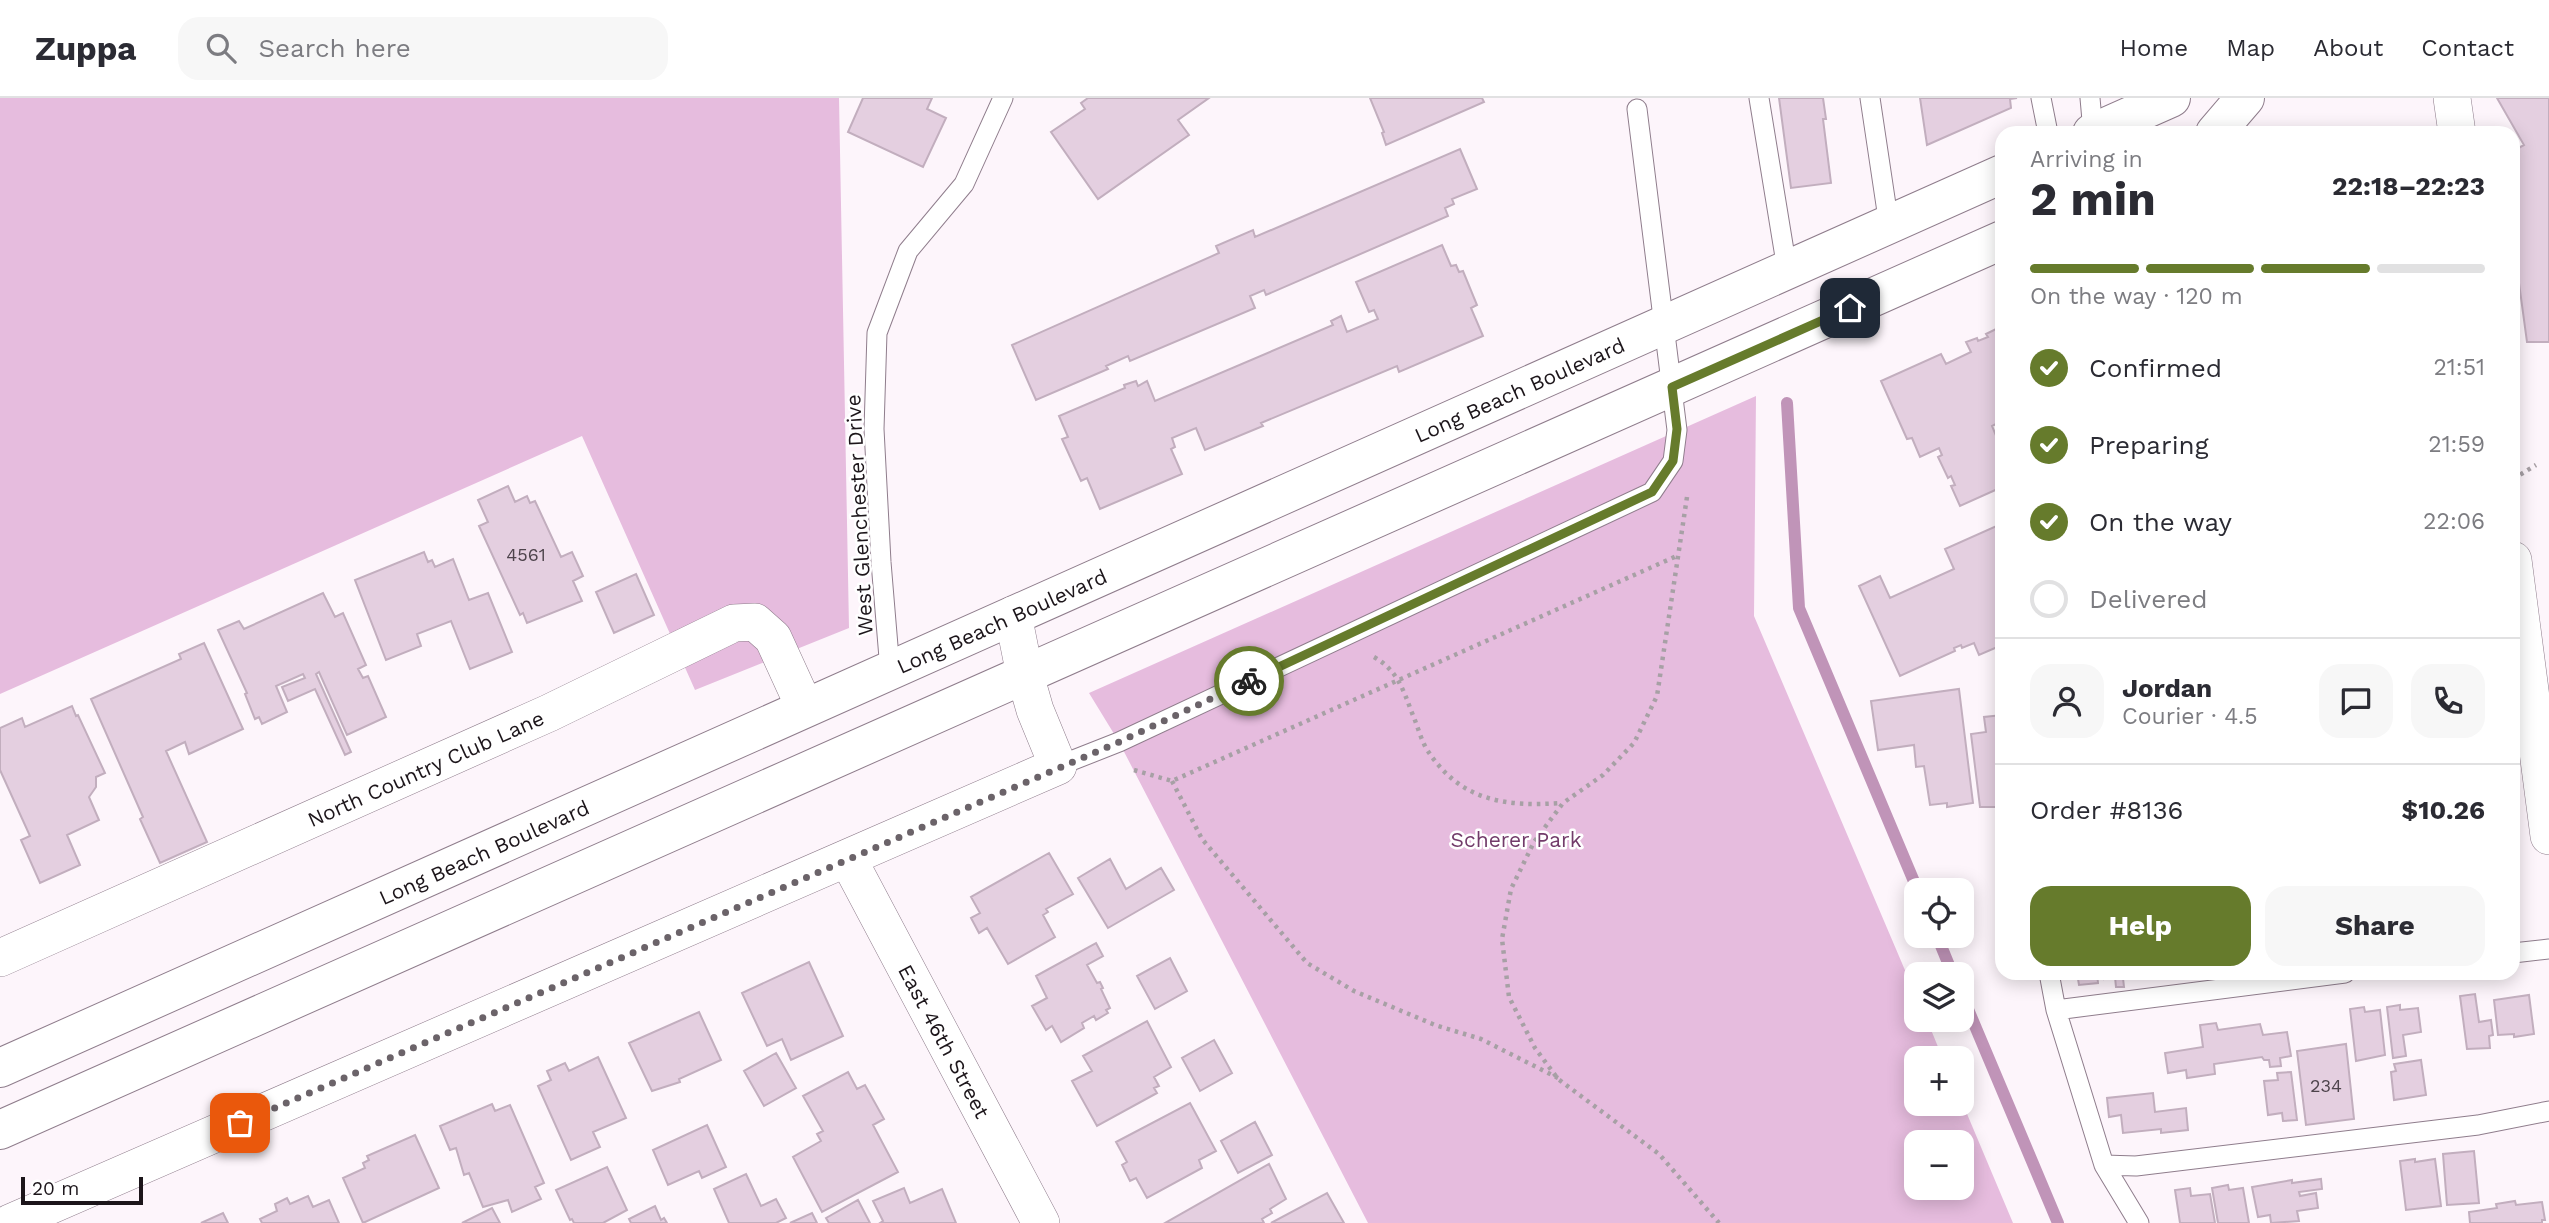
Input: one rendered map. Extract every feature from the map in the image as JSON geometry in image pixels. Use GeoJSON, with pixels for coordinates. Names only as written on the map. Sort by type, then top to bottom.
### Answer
{"type":"FeatureCollection","features":[{"type":"Feature","properties":{"kind":"main road"},"geometry":{"type":"LineString","coordinates":[[2108,126],[2171,98]]}},
{"type":"Feature","properties":{"kind":"main road"},"geometry":{"type":"LineString","coordinates":[[2236,98],[2245,98]]}},
{"type":"Feature","properties":{"kind":"main road"},"geometry":{"type":"LineString","coordinates":[[2222,126],[2245,98]]}},
{"type":"Feature","properties":{"kind":"main road","name":"Long Beach Boulevard"},"geometry":{"type":"LineString","coordinates":[[0,1068],[1995,176]]}},
{"type":"Feature","properties":{"kind":"main road"},"geometry":{"type":"LineString","coordinates":[[0,1130],[1995,243]]}},
{"type":"Feature","properties":{"kind":"street"},"geometry":{"type":"LineString","coordinates":[[2452,98],[2456,126]]}},
{"type":"Feature","properties":{"kind":"street"},"geometry":{"type":"LineString","coordinates":[[2520,614],[2549,836]]}},
{"type":"Feature","properties":{"kind":"street"},"geometry":{"type":"LineString","coordinates":[[10,1223],[1058,766],[1035,710],[1013,615]]}},
{"type":"Feature","properties":{"kind":"street","name":"North Country Club Lane"},"geometry":{"type":"LineString","coordinates":[[0,958],[549,713],[734,623],[755,622],[773,638],[805,708]]}},
{"type":"Feature","properties":{"kind":"street","name":"East 46th Street"},"geometry":{"type":"LineString","coordinates":[[848,859],[1041,1223]]}},
{"type":"Feature","properties":{"kind":"lane","name":"West Glenchester Drive"},"geometry":{"type":"LineString","coordinates":[[890,670],[874,429],[877,333],[908,251],[964,184],[1003,98]]}},
{"type":"Feature","properties":{"kind":"lane"},"geometry":{"type":"LineString","coordinates":[[1759,98],[1787,269]]}},
{"type":"Feature","properties":{"kind":"lane"},"geometry":{"type":"LineString","coordinates":[[1870,98],[1889,225]]}},
{"type":"Feature","properties":{"kind":"lane"},"geometry":{"type":"LineString","coordinates":[[2041,98],[2047,126]]}},
{"type":"Feature","properties":{"kind":"lane"},"geometry":{"type":"LineString","coordinates":[[2090,98],[2092,126]]}},
{"type":"Feature","properties":{"kind":"lane"},"geometry":{"type":"LineString","coordinates":[[1058,766],[1119,742],[1652,492],[1673,461],[1677,429],[1637,109]]}},
{"type":"Feature","properties":{"kind":"lane"},"geometry":{"type":"LineString","coordinates":[[2520,952],[2549,949]]}},
{"type":"Feature","properties":{"kind":"lane"},"geometry":{"type":"LineString","coordinates":[[2050,980],[2056,1010],[2104,1165],[2139,1223]]}},
{"type":"Feature","properties":{"kind":"lane"},"geometry":{"type":"LineString","coordinates":[[2056,1010],[2290,980]]}},
{"type":"Feature","properties":{"kind":"lane"},"geometry":{"type":"LineString","coordinates":[[2104,1165],[2136,1166],[2464,1127],[2549,1111]]}},
{"type":"Feature","properties":{"kind":"path"},"geometry":{"type":"LineString","coordinates":[[2520,475],[2536,465]]}},
{"type":"Feature","properties":{"kind":"path"},"geometry":{"type":"LineString","coordinates":[[1558,1079],[1535,1048],[1509,997],[1502,939],[1511,889],[1534,842],[1563,803],[1604,775],[1633,743],[1657,696],[1688,488]]}},
{"type":"Feature","properties":{"kind":"path"},"geometry":{"type":"LineString","coordinates":[[1128,768],[1172,781],[1679,555]]}},
{"type":"Feature","properties":{"kind":"path"},"geometry":{"type":"LineString","coordinates":[[1368,654],[1386,664],[1400,681],[1426,747],[1450,778],[1473,793],[1498,802],[1525,806],[1563,803]]}},
{"type":"Feature","properties":{"kind":"path"},"geometry":{"type":"LineString","coordinates":[[1172,781],[1202,839],[1307,963],[1354,991],[1435,1025],[1481,1039],[1558,1079],[1660,1154],[1719,1223]]}},
{"type":"Feature","properties":{"kind":"green space"},"geometry":{"type":"Polygon","coordinates":[[[0,98],[839,98],[849,628],[695,690],[582,436],[0,694],[0,98]]]}},
{"type":"Feature","properties":{"kind":"green space","name":"Scherer Park"},"geometry":{"type":"Polygon","coordinates":[[[1756,396],[1754,616],[1904,968],[1904,1032],[1932,1032],[1938,1046],[1904,1046],[1904,1116],[1968,1116],[1974,1130],[1904,1130],[1904,1200],[1974,1200],[1974,1130],[2013,1223],[1368,1223],[1119,742],[1089,693],[1756,396]]]}},
{"type":"Feature","properties":{"kind":"building"},"geometry":{"type":"Polygon","coordinates":[[[863,98],[932,98],[927,109],[946,118],[923,167],[848,132],[863,98]]]}},
{"type":"Feature","properties":{"kind":"building"},"geometry":{"type":"Polygon","coordinates":[[[1088,98],[1209,98],[1178,120],[1189,135],[1098,199],[1051,132],[1085,109],[1081,103],[1088,98]]]}},
{"type":"Feature","properties":{"kind":"building"},"geometry":{"type":"Polygon","coordinates":[[[1370,98],[1482,98],[1484,102],[1386,145],[1382,133],[1384,132],[1370,98]]]}},
{"type":"Feature","properties":{"kind":"building"},"geometry":{"type":"Polygon","coordinates":[[[1779,98],[1823,98],[1831,183],[1791,188],[1779,98]]]}},
{"type":"Feature","properties":{"kind":"building"},"geometry":{"type":"Polygon","coordinates":[[[1920,98],[2017,98],[2010,99],[2011,108],[1927,145],[1920,98]]]}},
{"type":"Feature","properties":{"kind":"building"},"geometry":{"type":"Polygon","coordinates":[[[2497,98],[2549,98],[2549,342],[2527,342],[2520,290],[2520,147],[2524,145],[2520,138],[2520,126],[2513,126],[2497,98]]]}},
{"type":"Feature","properties":{"kind":"building"},"geometry":{"type":"Polygon","coordinates":[[[1460,149],[1477,189],[1452,199],[1454,204],[1445,208],[1448,216],[1266,295],[1264,290],[1250,296],[1255,308],[1130,361],[1128,356],[1106,366],[1108,369],[1036,400],[1012,345],[1219,253],[1216,246],[1253,230],[1255,237],[1460,149]]]}},
{"type":"Feature","properties":{"kind":"building"},"geometry":{"type":"Polygon","coordinates":[[[1442,245],[1451,266],[1456,265],[1459,272],[1463,271],[1477,305],[1471,308],[1483,336],[1399,372],[1397,366],[1261,423],[1263,426],[1205,450],[1196,428],[1172,438],[1175,447],[1171,449],[1182,474],[1100,509],[1087,478],[1081,481],[1062,439],[1068,437],[1059,416],[1136,381],[1138,386],[1147,381],[1155,401],[1333,325],[1331,321],[1341,316],[1347,332],[1378,319],[1374,310],[1369,312],[1356,282],[1442,245]]]}},
{"type":"Feature","properties":{"kind":"building"},"geometry":{"type":"Polygon","coordinates":[[[1995,330],[1995,424],[1992,426],[1995,433],[1995,490],[1960,506],[1951,486],[1955,485],[1951,476],[1948,478],[1938,457],[1942,455],[1939,448],[1920,457],[1912,438],[1907,439],[1881,381],[1941,354],[1946,364],[1971,352],[1966,342],[1988,337],[1986,334],[1995,330]]]}},
{"type":"Feature","properties":{"kind":"building"},"geometry":{"type":"Polygon","coordinates":[[[508,486],[515,502],[527,496],[530,503],[535,501],[561,557],[572,552],[583,576],[573,581],[582,601],[527,623],[523,613],[520,615],[479,526],[488,522],[478,500],[508,486]]]}},
{"type":"Feature","properties":{"kind":"building"},"geometry":{"type":"Polygon","coordinates":[[[1995,527],[1995,648],[1979,655],[1974,643],[1962,648],[1961,645],[1954,648],[1955,651],[1900,676],[1859,586],[1880,576],[1890,598],[1954,569],[1945,549],[1995,527]]]}},
{"type":"Feature","properties":{"kind":"building"},"geometry":{"type":"Polygon","coordinates":[[[424,552],[428,562],[432,560],[435,567],[453,559],[469,600],[488,593],[512,652],[470,669],[451,621],[417,634],[421,646],[386,660],[355,580],[424,552]]]}},
{"type":"Feature","properties":{"kind":"building"},"geometry":{"type":"Polygon","coordinates":[[[636,574],[654,615],[614,633],[596,592],[636,574]]]}},
{"type":"Feature","properties":{"kind":"building"},"geometry":{"type":"Polygon","coordinates":[[[323,593],[335,617],[343,613],[366,665],[358,669],[363,678],[368,676],[386,717],[347,735],[319,672],[316,674],[351,752],[345,755],[315,689],[288,701],[282,687],[305,678],[303,674],[276,686],[287,712],[262,724],[259,717],[255,719],[245,694],[247,693],[218,630],[239,621],[244,629],[323,593]]]}},
{"type":"Feature","properties":{"kind":"building"},"geometry":{"type":"Polygon","coordinates":[[[204,643],[243,729],[189,754],[185,742],[166,751],[207,842],[160,863],[140,819],[143,817],[91,699],[181,659],[179,654],[204,643]]]}},
{"type":"Feature","properties":{"kind":"building"},"geometry":{"type":"Polygon","coordinates":[[[1959,689],[1973,803],[1947,807],[1947,803],[1930,805],[1924,766],[1916,767],[1914,745],[1878,750],[1871,701],[1959,689]]]}},
{"type":"Feature","properties":{"kind":"building"},"geometry":{"type":"Polygon","coordinates":[[[72,706],[105,773],[96,777],[96,787],[89,797],[99,820],[67,835],[80,865],[40,883],[21,840],[30,836],[0,770],[0,728],[22,718],[25,727],[72,706]]]}},
{"type":"Feature","properties":{"kind":"building"},"geometry":{"type":"Polygon","coordinates":[[[1995,716],[1995,807],[1980,807],[1971,734],[1986,732],[1984,717],[1995,716]]]}},
{"type":"Feature","properties":{"kind":"building"},"geometry":{"type":"Polygon","coordinates":[[[1049,853],[1073,894],[1046,909],[1048,912],[1043,915],[1055,937],[1008,964],[987,928],[979,933],[971,918],[980,913],[971,897],[1049,853]]]}},
{"type":"Feature","properties":{"kind":"building"},"geometry":{"type":"Polygon","coordinates":[[[1110,859],[1126,889],[1161,868],[1174,890],[1108,928],[1078,878],[1110,859]]]}},
{"type":"Feature","properties":{"kind":"building"},"geometry":{"type":"Polygon","coordinates":[[[1096,943],[1103,956],[1087,965],[1097,983],[1100,982],[1110,1008],[1106,1010],[1108,1013],[1096,1020],[1094,1016],[1082,1023],[1084,1028],[1061,1042],[1052,1026],[1046,1030],[1032,1006],[1047,998],[1036,976],[1096,943]]]}},
{"type":"Feature","properties":{"kind":"building"},"geometry":{"type":"Polygon","coordinates":[[[1170,958],[1187,991],[1155,1009],[1137,976],[1170,958]]]}},
{"type":"Feature","properties":{"kind":"building"},"geometry":{"type":"Polygon","coordinates":[[[809,962],[843,1036],[791,1060],[782,1039],[767,1046],[742,993],[809,962]]]}},
{"type":"Feature","properties":{"kind":"building"},"geometry":{"type":"Polygon","coordinates":[[[2078,980],[2098,980],[2098,983],[2079,985],[2078,980]]]}},
{"type":"Feature","properties":{"kind":"building"},"geometry":{"type":"Polygon","coordinates":[[[2115,980],[2123,980],[2124,987],[2116,987],[2115,980]]]}},
{"type":"Feature","properties":{"kind":"building"},"geometry":{"type":"Polygon","coordinates":[[[2475,994],[2479,1022],[2491,1020],[2493,1035],[2489,1036],[2490,1048],[2467,1049],[2460,996],[2475,994]]]}},
{"type":"Feature","properties":{"kind":"building"},"geometry":{"type":"Polygon","coordinates":[[[2529,995],[2534,1034],[2514,1037],[2514,1034],[2498,1035],[2494,1000],[2529,995]]]}},
{"type":"Feature","properties":{"kind":"building"},"geometry":{"type":"Polygon","coordinates":[[[2400,1005],[2400,1010],[2418,1008],[2421,1032],[2403,1035],[2406,1056],[2393,1058],[2387,1007],[2400,1005]]]}},
{"type":"Feature","properties":{"kind":"building"},"geometry":{"type":"Polygon","coordinates":[[[2364,1007],[2365,1012],[2380,1010],[2385,1055],[2356,1061],[2350,1009],[2364,1007]]]}},
{"type":"Feature","properties":{"kind":"building"},"geometry":{"type":"Polygon","coordinates":[[[699,1012],[721,1060],[679,1079],[680,1082],[652,1091],[629,1043],[699,1012]]]}},
{"type":"Feature","properties":{"kind":"building"},"geometry":{"type":"Polygon","coordinates":[[[1147,1021],[1171,1067],[1154,1077],[1159,1086],[1154,1088],[1157,1093],[1097,1126],[1072,1081],[1092,1071],[1083,1056],[1147,1021]]]}},
{"type":"Feature","properties":{"kind":"building"},"geometry":{"type":"Polygon","coordinates":[[[2216,1023],[2218,1030],[2260,1024],[2263,1035],[2287,1032],[2291,1056],[2280,1058],[2281,1066],[2270,1067],[2269,1060],[2262,1057],[2214,1064],[2215,1074],[2187,1078],[2186,1070],[2168,1073],[2165,1053],[2203,1047],[2200,1025],[2216,1023]]]}},
{"type":"Feature","properties":{"kind":"building"},"geometry":{"type":"Polygon","coordinates":[[[1214,1040],[1232,1073],[1200,1091],[1182,1058],[1214,1040]]]}},
{"type":"Feature","properties":{"kind":"building"},"geometry":{"type":"Polygon","coordinates":[[[2346,1044],[2354,1119],[2306,1125],[2297,1051],[2346,1044]]]}},
{"type":"Feature","properties":{"kind":"building"},"geometry":{"type":"Polygon","coordinates":[[[776,1053],[796,1088],[764,1106],[744,1071],[776,1053]]]}},
{"type":"Feature","properties":{"kind":"building"},"geometry":{"type":"Polygon","coordinates":[[[598,1057],[626,1118],[593,1132],[600,1147],[571,1160],[538,1086],[551,1080],[547,1071],[565,1063],[569,1071],[598,1057]]]}},
{"type":"Feature","properties":{"kind":"building"},"geometry":{"type":"Polygon","coordinates":[[[2421,1060],[2426,1095],[2394,1100],[2391,1072],[2396,1071],[2394,1064],[2421,1060]]]}},
{"type":"Feature","properties":{"kind":"building"},"geometry":{"type":"Polygon","coordinates":[[[848,1072],[857,1089],[865,1085],[884,1119],[873,1125],[898,1172],[822,1212],[793,1157],[821,1141],[817,1134],[823,1131],[803,1096],[848,1072]]]}},
{"type":"Feature","properties":{"kind":"building"},"geometry":{"type":"Polygon","coordinates":[[[2291,1072],[2297,1120],[2283,1121],[2282,1113],[2268,1115],[2264,1081],[2278,1080],[2277,1073],[2291,1072]]]}},
{"type":"Feature","properties":{"kind":"building"},"geometry":{"type":"Polygon","coordinates":[[[2153,1093],[2155,1112],[2186,1108],[2188,1130],[2161,1133],[2161,1129],[2123,1133],[2121,1115],[2109,1117],[2107,1098],[2153,1093]]]}},
{"type":"Feature","properties":{"kind":"building"},"geometry":{"type":"Polygon","coordinates":[[[1190,1103],[1216,1151],[1199,1160],[1202,1168],[1147,1198],[1136,1178],[1130,1181],[1122,1165],[1127,1162],[1116,1142],[1190,1103]]]}},
{"type":"Feature","properties":{"kind":"building"},"geometry":{"type":"Polygon","coordinates":[[[492,1104],[495,1111],[510,1105],[544,1183],[535,1187],[541,1199],[512,1212],[508,1200],[483,1207],[469,1173],[464,1175],[456,1148],[450,1150],[440,1126],[492,1104]]]}},
{"type":"Feature","properties":{"kind":"building"},"geometry":{"type":"Polygon","coordinates":[[[1255,1122],[1272,1155],[1238,1173],[1221,1141],[1255,1122]]]}},
{"type":"Feature","properties":{"kind":"building"},"geometry":{"type":"Polygon","coordinates":[[[707,1125],[726,1167],[702,1178],[699,1171],[668,1185],[653,1150],[707,1125]]]}},
{"type":"Feature","properties":{"kind":"building"},"geometry":{"type":"Polygon","coordinates":[[[415,1135],[439,1188],[363,1223],[343,1178],[365,1168],[363,1163],[369,1160],[367,1156],[415,1135]]]}},
{"type":"Feature","properties":{"kind":"building"},"geometry":{"type":"Polygon","coordinates":[[[2474,1151],[2479,1203],[2447,1205],[2443,1154],[2474,1151]]]}},
{"type":"Feature","properties":{"kind":"building"},"geometry":{"type":"Polygon","coordinates":[[[2415,1159],[2415,1162],[2435,1159],[2441,1206],[2406,1210],[2400,1161],[2415,1159]]]}},
{"type":"Feature","properties":{"kind":"building"},"geometry":{"type":"Polygon","coordinates":[[[1269,1164],[1286,1199],[1270,1209],[1272,1213],[1262,1219],[1264,1223],[1165,1223],[1269,1164]]]}},
{"type":"Feature","properties":{"kind":"building"},"geometry":{"type":"Polygon","coordinates":[[[607,1167],[627,1210],[603,1223],[574,1223],[556,1190],[607,1167]]]}},
{"type":"Feature","properties":{"kind":"building"},"geometry":{"type":"Polygon","coordinates":[[[746,1174],[761,1206],[776,1199],[786,1218],[776,1223],[729,1223],[714,1189],[746,1174]]]}},
{"type":"Feature","properties":{"kind":"building"},"geometry":{"type":"Polygon","coordinates":[[[2321,1179],[2322,1189],[2299,1192],[2300,1196],[2316,1193],[2318,1208],[2297,1211],[2299,1221],[2271,1223],[2270,1215],[2258,1217],[2252,1187],[2292,1180],[2292,1183],[2321,1179]]]}},
{"type":"Feature","properties":{"kind":"building"},"geometry":{"type":"Polygon","coordinates":[[[2228,1185],[2229,1190],[2243,1188],[2249,1223],[2218,1223],[2212,1188],[2228,1185]]]}},
{"type":"Feature","properties":{"kind":"building"},"geometry":{"type":"Polygon","coordinates":[[[904,1188],[910,1203],[942,1189],[956,1223],[880,1223],[883,1221],[873,1201],[904,1188]]]}},
{"type":"Feature","properties":{"kind":"building"},"geometry":{"type":"Polygon","coordinates":[[[2190,1188],[2191,1196],[2210,1194],[2215,1223],[2180,1223],[2175,1190],[2190,1188]]]}},
{"type":"Feature","properties":{"kind":"building"},"geometry":{"type":"Polygon","coordinates":[[[1327,1193],[1344,1223],[1271,1223],[1327,1193]]]}},
{"type":"Feature","properties":{"kind":"building"},"geometry":{"type":"Polygon","coordinates":[[[308,1196],[313,1207],[329,1200],[339,1223],[262,1223],[260,1219],[277,1211],[275,1204],[287,1198],[290,1204],[308,1196]]]}},
{"type":"Feature","properties":{"kind":"building"},"geometry":{"type":"Polygon","coordinates":[[[858,1200],[870,1223],[829,1223],[826,1218],[858,1200]]]}},
{"type":"Feature","properties":{"kind":"building"},"geometry":{"type":"Polygon","coordinates":[[[2515,1201],[2516,1205],[2542,1202],[2545,1220],[2542,1220],[2542,1223],[2470,1223],[2469,1212],[2497,1208],[2496,1204],[2515,1201]]]}},
{"type":"Feature","properties":{"kind":"building"},"geometry":{"type":"Polygon","coordinates":[[[655,1206],[661,1220],[664,1218],[667,1223],[631,1223],[629,1219],[655,1206]]]}},
{"type":"Feature","properties":{"kind":"building"},"geometry":{"type":"Polygon","coordinates":[[[492,1208],[500,1223],[462,1223],[492,1208]]]}},
{"type":"Feature","properties":{"kind":"building"},"geometry":{"type":"Polygon","coordinates":[[[223,1213],[228,1223],[201,1223],[223,1213]]]}},
{"type":"Feature","properties":{"kind":"building"},"geometry":{"type":"Polygon","coordinates":[[[812,1213],[817,1223],[790,1223],[812,1213]]]}},
{"type":"Feature","properties":{"kind":"waterway"},"geometry":{"type":"LineString","coordinates":[[1787,403],[1799,608],[1913,878]]}},
{"type":"Feature","properties":{"kind":"waterway"},"geometry":{"type":"LineString","coordinates":[[1942,948],[1948,962]]}},
{"type":"Feature","properties":{"kind":"waterway"},"geometry":{"type":"LineString","coordinates":[[1974,1024],[2058,1223]]}},
{"type":"Feature","properties":{"kind":"way so far"},"geometry":{"type":"LineString","coordinates":[[240,1123],[1058,766],[1119,742],[1249,681]]}},
{"type":"Feature","properties":{"kind":"route"},"geometry":{"type":"LineString","coordinates":[[1249,681],[1652,492],[1673,461],[1677,429],[1672,387],[1850,308]]}}]}
